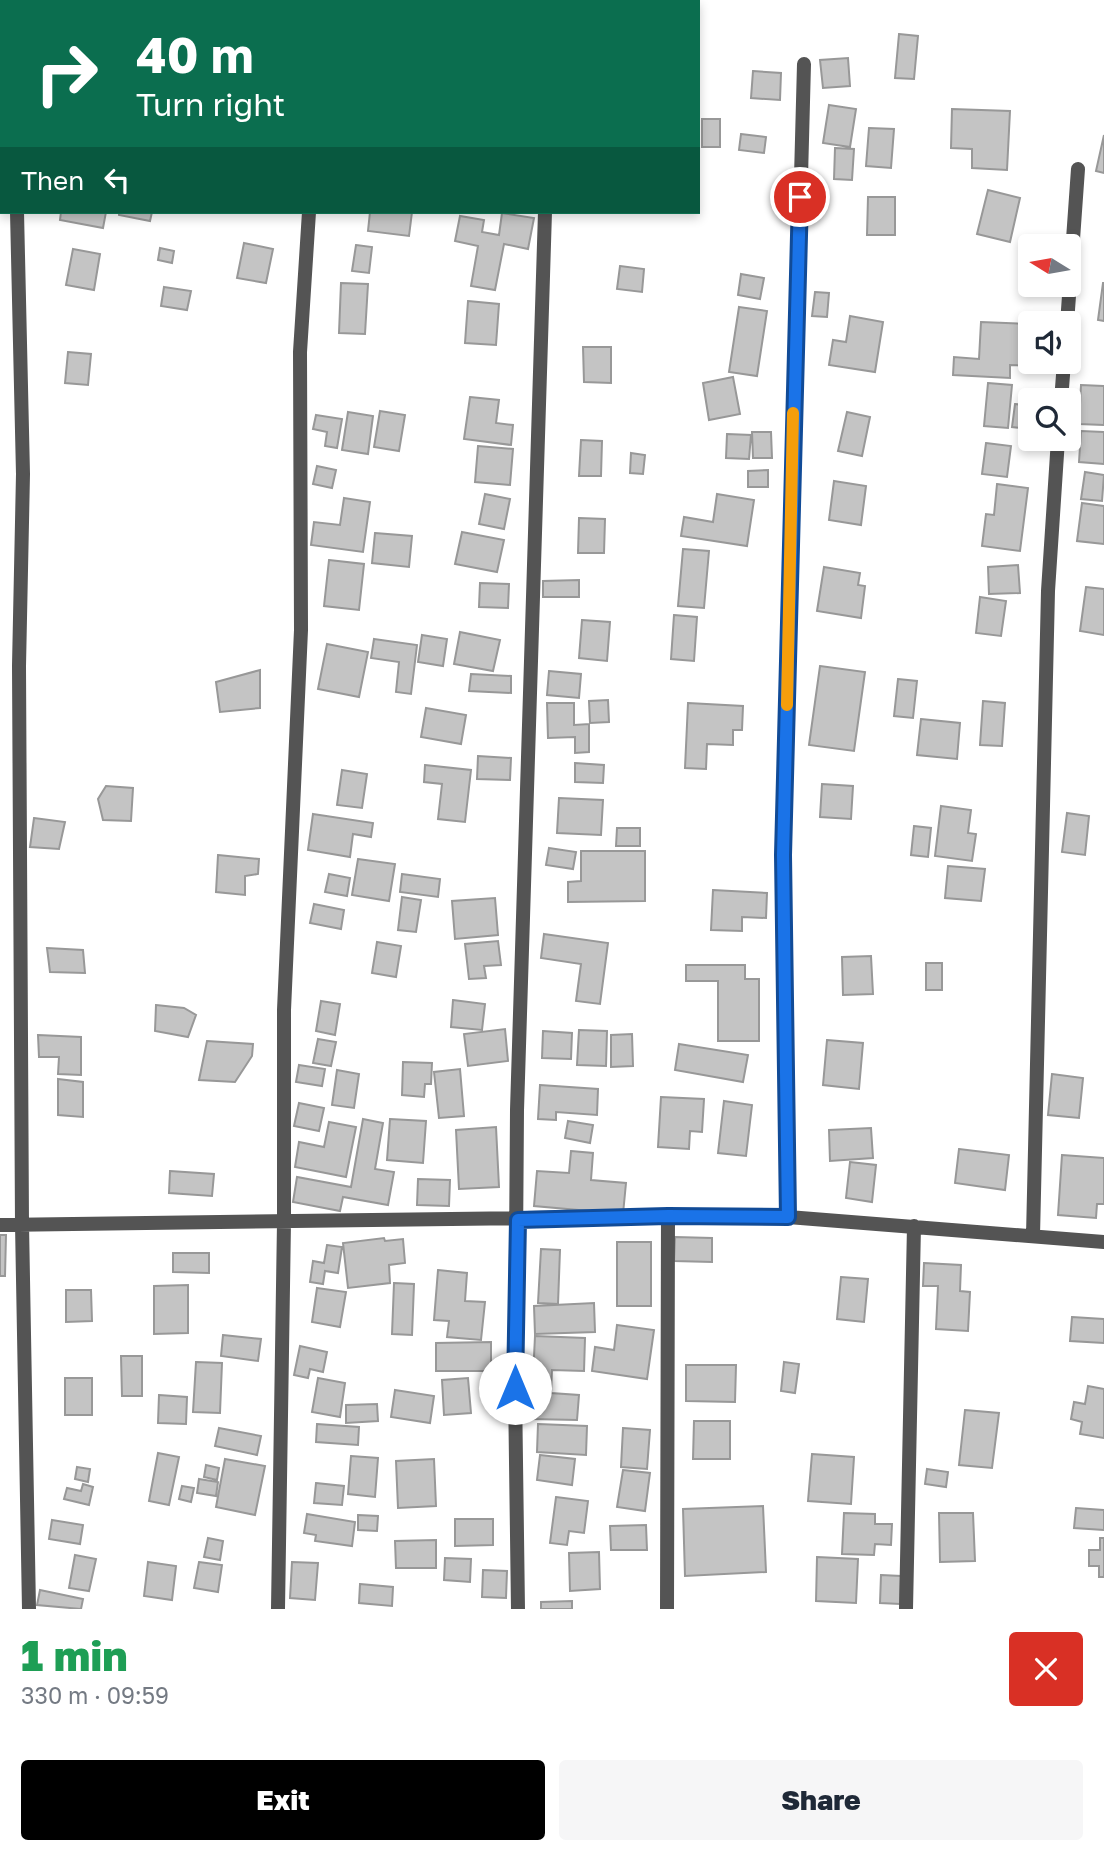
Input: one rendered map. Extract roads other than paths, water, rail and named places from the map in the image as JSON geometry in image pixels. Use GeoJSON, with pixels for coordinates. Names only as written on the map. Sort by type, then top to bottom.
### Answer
{"type":"FeatureCollection","features":[{"type":"Feature","properties":{"kind":"street"},"geometry":{"type":"LineString","coordinates":[[788,1217],[783,855],[804,64]]}},
{"type":"Feature","properties":{"kind":"street"},"geometry":{"type":"LineString","coordinates":[[1068,311],[1078,169]]}},
{"type":"Feature","properties":{"kind":"street"},"geometry":{"type":"LineString","coordinates":[[17,214],[23,474],[19,666],[22,1224],[29,1609]]}},
{"type":"Feature","properties":{"kind":"street"},"geometry":{"type":"LineString","coordinates":[[278,1609],[284,1222],[284,1010],[301,630],[300,352],[309,214]]}},
{"type":"Feature","properties":{"kind":"street"},"geometry":{"type":"LineString","coordinates":[[518,1609],[515,1363],[517,1110],[545,214]]}},
{"type":"Feature","properties":{"kind":"street"},"geometry":{"type":"LineString","coordinates":[[1033,1236],[1048,591],[1057,451]]}},
{"type":"Feature","properties":{"kind":"street"},"geometry":{"type":"LineString","coordinates":[[667,1609],[668,1216]]}},
{"type":"Feature","properties":{"kind":"street"},"geometry":{"type":"LineString","coordinates":[[0,1224],[788,1217],[1104,1242]]}},
{"type":"Feature","properties":{"kind":"street"},"geometry":{"type":"LineString","coordinates":[[906,1609],[914,1226]]}}]}
